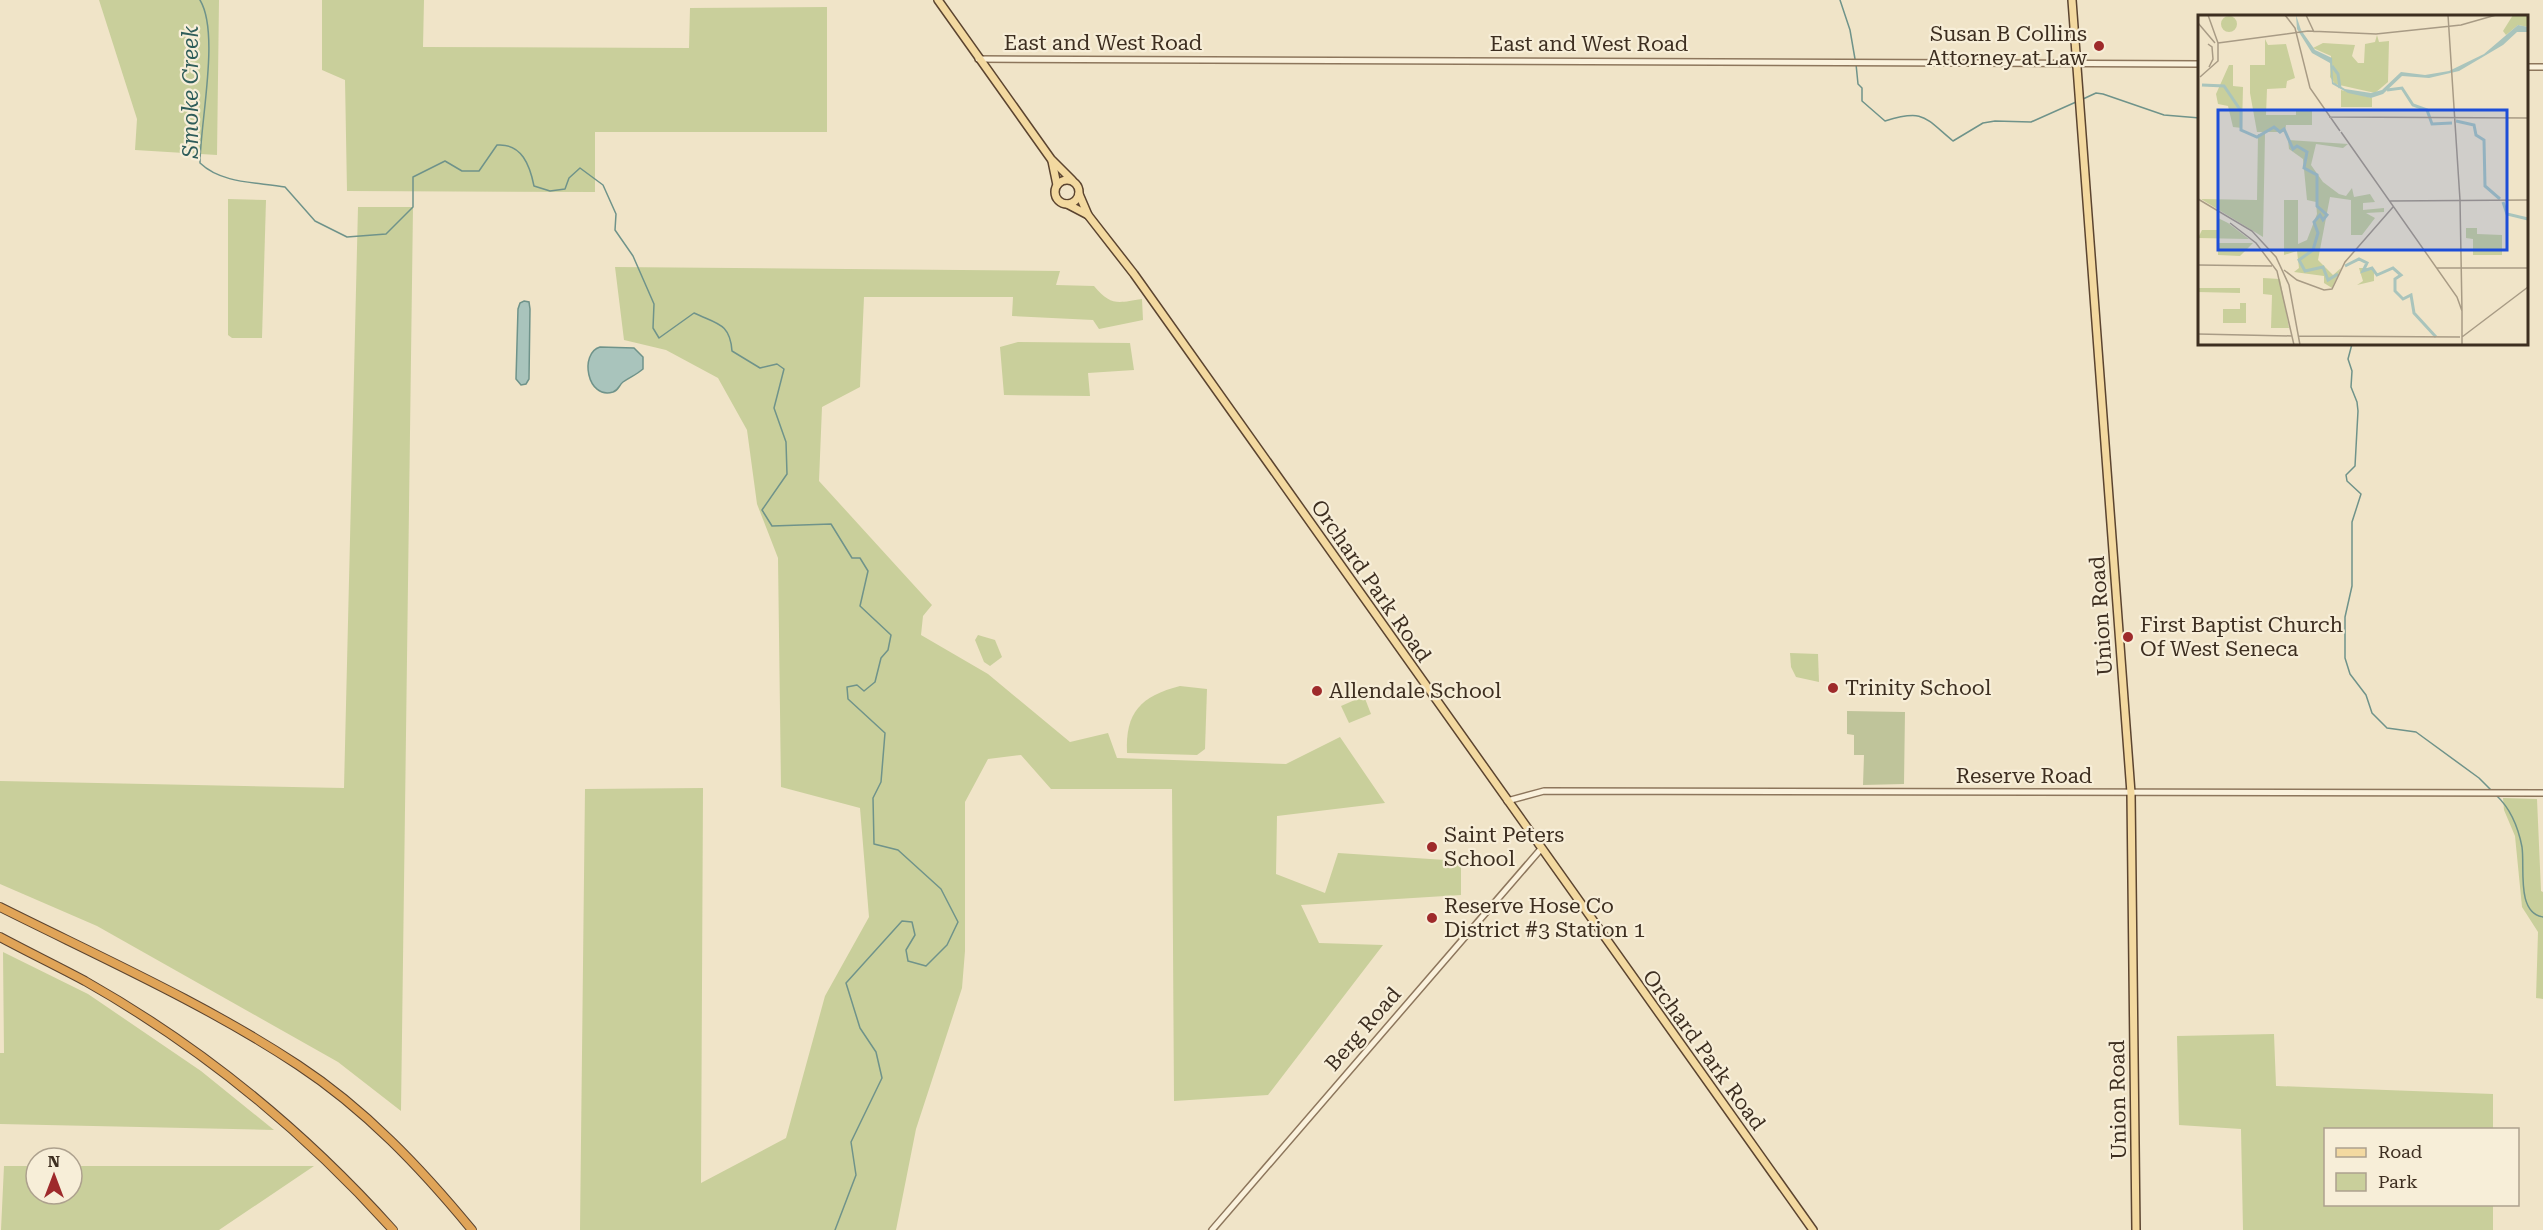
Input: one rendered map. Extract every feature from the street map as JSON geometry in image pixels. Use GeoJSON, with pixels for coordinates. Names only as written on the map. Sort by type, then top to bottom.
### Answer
{"type":"FeatureCollection","features":[{"type":"Feature","properties":{"kind":"highway"},"geometry":{"type":"LineString","coordinates":[[0,907],[230,1024],[299,1065],[383,1134],[444,1196],[472,1230]]}},
{"type":"Feature","properties":{"kind":"highway"},"geometry":{"type":"LineString","coordinates":[[0,937],[86,982],[203,1058],[298,1134],[393,1230]]}},
{"type":"Feature","properties":{"kind":"main road"},"geometry":{"type":"LineString","coordinates":[[938,0],[1051,159],[1078,186],[1079,194],[1075,201],[1066,203],[1056,195],[1057,173],[1051,159]]}},
{"type":"Feature","properties":{"kind":"main road","name":"Union Road"},"geometry":{"type":"LineString","coordinates":[[2072,0],[2131,793],[2136,1230]]}},
{"type":"Feature","properties":{"kind":"main road"},"geometry":{"type":"LineString","coordinates":[[1058,184],[1071,180]]}},
{"type":"Feature","properties":{"kind":"main road","name":"Orchard Park Road"},"geometry":{"type":"LineString","coordinates":[[1079,194],[1088,215],[1813,1230]]}},
{"type":"Feature","properties":{"kind":"main road","name":"Orchard Park Road"},"geometry":{"type":"LineString","coordinates":[[1066,203],[1088,215]]}},
{"type":"Feature","properties":{"kind":"street","name":"East and West Road"},"geometry":{"type":"LineString","coordinates":[[978,59],[2198,64]]}},
{"type":"Feature","properties":{"kind":"street","name":"Reserve Road"},"geometry":{"type":"LineString","coordinates":[[1507,801],[1544,791],[2543,793]]}},
{"type":"Feature","properties":{"kind":"street","name":"Berg Road"},"geometry":{"type":"LineString","coordinates":[[1212,1230],[1540,850]]}},
{"type":"Feature","properties":{"kind":"green space"},"geometry":{"type":"Polygon","coordinates":[[[99,0],[219,0],[217,155],[135,150],[137,119],[99,0]]]}},
{"type":"Feature","properties":{"kind":"green space"},"geometry":{"type":"Polygon","coordinates":[[[322,0],[424,0],[423,47],[689,48],[690,8],[827,7],[827,132],[595,132],[595,192],[347,191],[345,80],[322,70],[322,0]]]}},
{"type":"Feature","properties":{"kind":"green space"},"geometry":{"type":"Polygon","coordinates":[[[228,199],[266,200],[262,338],[232,338],[228,335],[228,199]]]}},
{"type":"Feature","properties":{"kind":"green space"},"geometry":{"type":"Polygon","coordinates":[[[358,207],[413,207],[401,1111],[338,1062],[97,926],[0,884],[0,781],[344,788],[358,207]]]}},
{"type":"Feature","properties":{"kind":"green space"},"geometry":{"type":"Polygon","coordinates":[[[615,267],[1060,271],[1056,285],[1094,286],[1105,297],[1115,301],[1142,299],[1143,320],[1099,329],[1093,320],[1012,316],[1013,297],[864,297],[860,387],[822,407],[819,481],[932,605],[923,616],[921,635],[988,674],[1070,742],[1108,733],[1117,758],[1286,764],[1340,737],[1385,803],[1277,816],[1276,874],[1325,893],[1338,853],[1461,861],[1461,895],[1301,905],[1319,943],[1383,945],[1268,1095],[1174,1101],[1172,789],[1051,789],[1021,755],[988,759],[965,802],[965,951],[962,988],[916,1129],[896,1230],[580,1230],[585,789],[703,788],[701,1183],[786,1138],[825,996],[869,917],[860,808],[781,787],[778,558],[757,504],[747,430],[718,378],[666,350],[624,340],[615,267]]]}},
{"type":"Feature","properties":{"kind":"green space"},"geometry":{"type":"Polygon","coordinates":[[[1018,342],[1130,343],[1134,370],[1088,373],[1090,396],[1004,395],[1000,347],[1018,342]]]}},
{"type":"Feature","properties":{"kind":"green space"},"geometry":{"type":"Polygon","coordinates":[[[978,635],[995,640],[1002,657],[990,666],[984,662],[975,640],[978,635]]]}},
{"type":"Feature","properties":{"kind":"green space"},"geometry":{"type":"Polygon","coordinates":[[[1790,653],[1818,654],[1819,682],[1796,677],[1791,667],[1790,653]]]}},
{"type":"Feature","properties":{"kind":"green space"},"geometry":{"type":"Polygon","coordinates":[[[1180,686],[1207,689],[1205,749],[1197,755],[1127,753],[1129,727],[1138,708],[1155,695],[1180,686]]]}},
{"type":"Feature","properties":{"kind":"green space"},"geometry":{"type":"Polygon","coordinates":[[[1364,696],[1371,714],[1349,723],[1341,706],[1364,696]]]}},
{"type":"Feature","properties":{"kind":"green space"},"geometry":{"type":"Polygon","coordinates":[[[1847,711],[1905,712],[1904,784],[1863,785],[1864,755],[1854,755],[1854,735],[1847,734],[1847,711]]]}},
{"type":"Feature","properties":{"kind":"green space"},"geometry":{"type":"Polygon","coordinates":[[[2503,798],[2537,799],[2541,891],[2543,892],[2543,999],[2536,998],[2538,932],[2522,907],[2515,836],[2504,810],[2503,798]]]}},
{"type":"Feature","properties":{"kind":"green space"},"geometry":{"type":"Polygon","coordinates":[[[3,952],[88,994],[201,1071],[274,1130],[0,1124],[0,1053],[4,1053],[3,952]]]}},
{"type":"Feature","properties":{"kind":"green space"},"geometry":{"type":"Polygon","coordinates":[[[2274,1034],[2276,1086],[2493,1094],[2493,1128],[2324,1128],[2324,1206],[2493,1206],[2493,1230],[2243,1230],[2241,1129],[2179,1125],[2177,1036],[2274,1034]]]}},
{"type":"Feature","properties":{"kind":"green space"},"geometry":{"type":"Polygon","coordinates":[[[4,1166],[24,1166],[24,1206],[84,1206],[84,1166],[314,1166],[219,1230],[1,1230],[4,1166]]]}},
{"type":"Feature","properties":{"kind":"water"},"geometry":{"type":"Polygon","coordinates":[[[529,302],[530,309],[529,379],[526,384],[521,385],[516,379],[518,309],[520,303],[529,302]]]}},
{"type":"Feature","properties":{"kind":"water"},"geometry":{"type":"Polygon","coordinates":[[[600,347],[634,348],[643,357],[643,369],[623,382],[617,390],[604,393],[592,383],[588,366],[593,351],[600,347]]]}},
{"type":"Feature","properties":{"kind":"waterway","name":"Smoke Creek"},"geometry":{"type":"LineString","coordinates":[[200,0],[206,15],[209,56],[200,163],[209,170],[229,179],[285,187],[315,221],[347,237],[386,234],[413,207],[413,177],[445,161],[462,171],[479,171],[497,145],[506,145],[519,152],[527,164],[534,186],[550,191],[565,189],[569,178],[580,168],[603,185],[616,214],[615,230],[633,256],[654,304],[653,328],[659,338],[694,313],[721,326],[728,335],[732,351],[760,368],[777,364],[784,369],[774,408],[786,442],[787,474],[762,510],[772,526],[831,524],[852,558],[860,558],[868,571],[860,606],[891,635],[888,650],[881,658],[875,682],[864,691],[857,685],[847,687],[848,699],[885,733],[881,782],[873,798],[874,844],[898,850],[941,889],[958,922],[947,945],[926,966],[908,961],[906,950],[915,935],[912,922],[902,921],[846,983],[860,1028],[876,1052],[882,1078],[851,1142],[856,1175],[835,1230]]}},
{"type":"Feature","properties":{"kind":"waterway"},"geometry":{"type":"LineString","coordinates":[[1840,0],[1850,30],[1855,59]]}},
{"type":"Feature","properties":{"kind":"waterway"},"geometry":{"type":"LineString","coordinates":[[1856,64],[1858,84],[1862,88],[1862,101],[1885,121],[1908,116],[1923,118],[1953,141],[1983,123],[2031,122],[2076,102]]}},
{"type":"Feature","properties":{"kind":"waterway"},"geometry":{"type":"LineString","coordinates":[[2083,99],[2096,93],[2103,94],[2164,115],[2198,118]]}},
{"type":"Feature","properties":{"kind":"waterway"},"geometry":{"type":"LineString","coordinates":[[2352,345],[2348,359],[2352,371],[2351,387],[2358,411],[2355,466],[2346,475],[2347,481],[2361,494],[2352,522],[2352,586],[2345,617],[2345,658],[2350,674],[2366,695],[2372,713],[2387,728],[2416,732],[2479,778],[2492,791]]}},
{"type":"Feature","properties":{"kind":"waterway"},"geometry":{"type":"LineString","coordinates":[[2496,795],[2510,812],[2518,832],[2522,847],[2525,898],[2534,914],[2543,917]]}},
{"type":"Feature","properties":{"kind":"place","name":"Susan B Collins Attorney at Law"},"geometry":{"type":"Point","coordinates":[2099,46]}},
{"type":"Feature","properties":{"kind":"place","name":"First Baptist Church Of West Seneca"},"geometry":{"type":"Point","coordinates":[2128,637]}},
{"type":"Feature","properties":{"kind":"place","name":"Trinity School"},"geometry":{"type":"Point","coordinates":[1833,688]}},
{"type":"Feature","properties":{"kind":"place","name":"Allendale School"},"geometry":{"type":"Point","coordinates":[1317,691]}},
{"type":"Feature","properties":{"kind":"place","name":"Saint Peters School"},"geometry":{"type":"Point","coordinates":[1432,847]}},
{"type":"Feature","properties":{"kind":"place","name":"Reserve Hose Co District #3 Station 1"},"geometry":{"type":"Point","coordinates":[1432,918]}}]}
